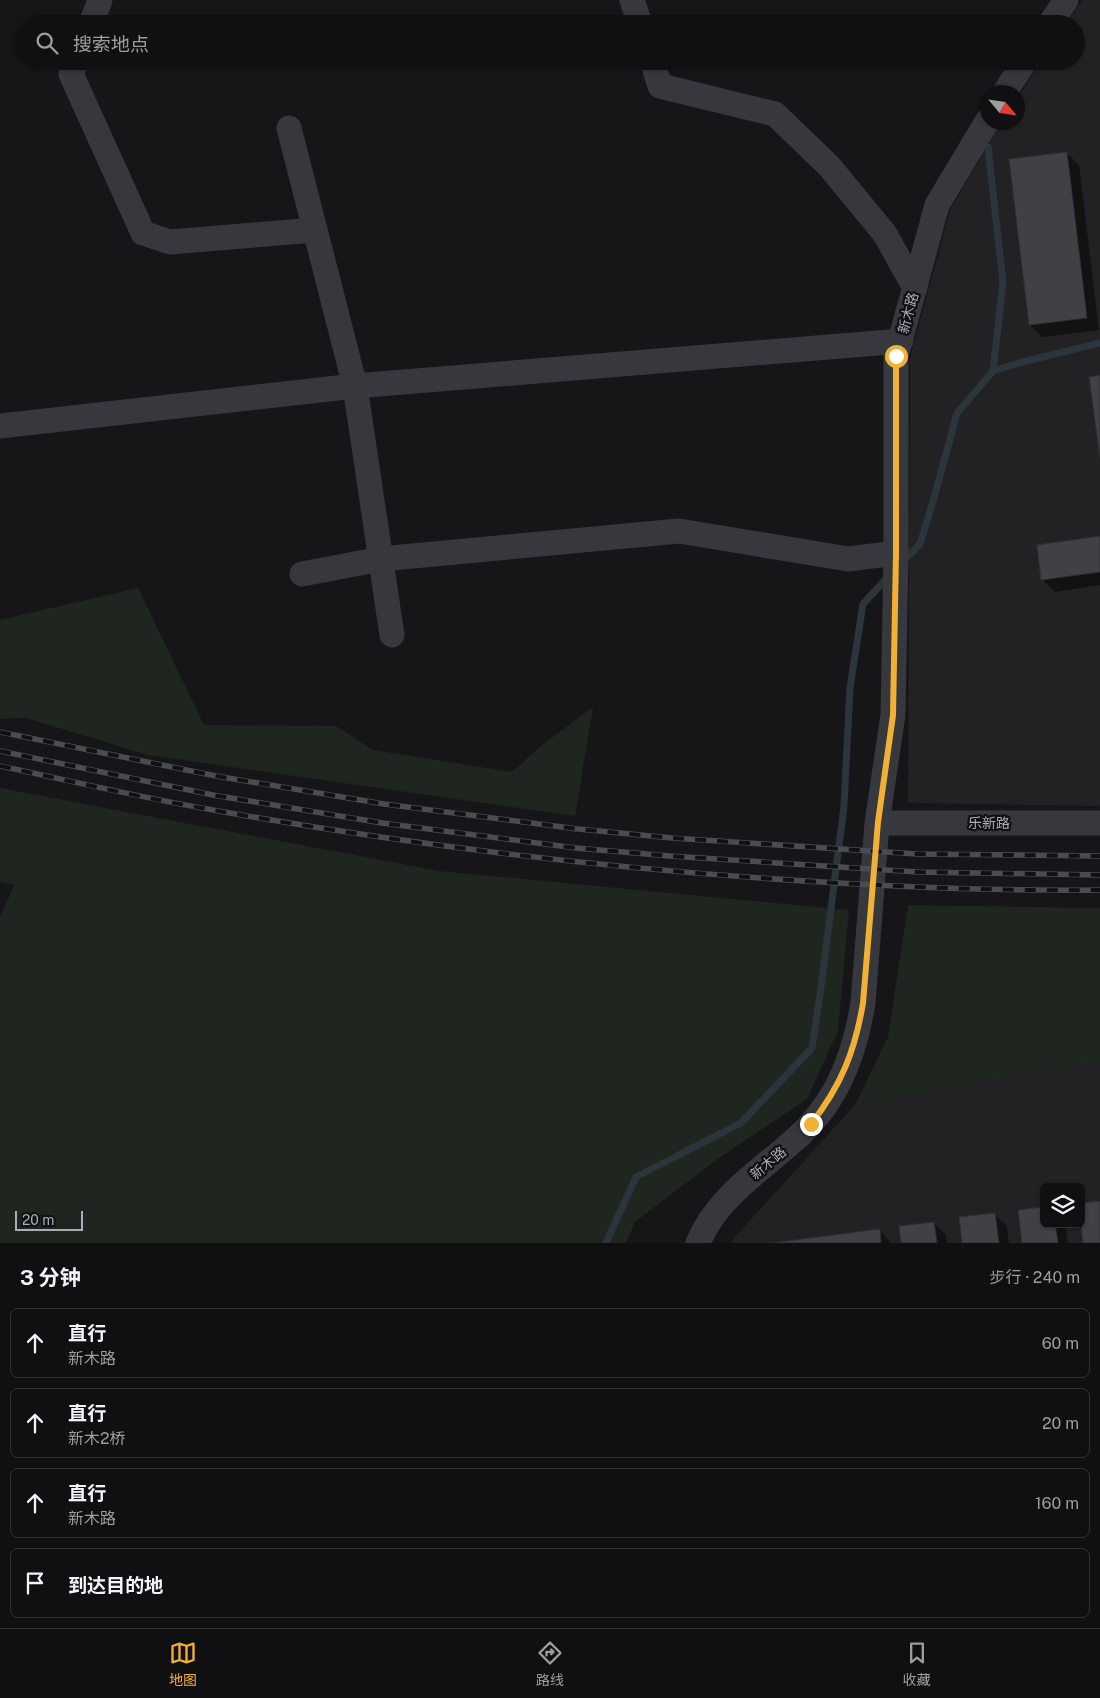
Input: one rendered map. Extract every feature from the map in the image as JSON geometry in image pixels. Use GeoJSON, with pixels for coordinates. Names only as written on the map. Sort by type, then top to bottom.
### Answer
{"type":"FeatureCollection","features":[{"type":"Feature","properties":{"kind":"street"},"geometry":{"type":"LineString","coordinates":[[94,15],[100,0]]}},
{"type":"Feature","properties":{"kind":"street"},"geometry":{"type":"LineString","coordinates":[[632,0],[637,15]]}},
{"type":"Feature","properties":{"kind":"street"},"geometry":{"type":"LineString","coordinates":[[1056,15],[1066,0]]}},
{"type":"Feature","properties":{"kind":"street"},"geometry":{"type":"LineString","coordinates":[[73,70],[72,74],[143,233],[170,242],[315,230]]}},
{"type":"Feature","properties":{"kind":"street"},"geometry":{"type":"LineString","coordinates":[[655,70],[660,86],[692,92],[775,114],[829,166],[886,234],[915,288]]}},
{"type":"Feature","properties":{"kind":"street"},"geometry":{"type":"LineString","coordinates":[[1010,85],[1019,70]]}},
{"type":"Feature","properties":{"kind":"street"},"geometry":{"type":"LineString","coordinates":[[289,128],[355,386],[392,635]]}},
{"type":"Feature","properties":{"kind":"street","name":"新木路"},"geometry":{"type":"LineString","coordinates":[[698,1243],[722,1204],[792,1143],[827,1104],[841,1081],[859,1030],[863,1003],[878,822],[893,715],[896,553],[896,356],[937,205],[982,130]]}},
{"type":"Feature","properties":{"kind":"street"},"geometry":{"type":"LineString","coordinates":[[0,426],[355,386],[901,340]]}},
{"type":"Feature","properties":{"kind":"street"},"geometry":{"type":"LineString","coordinates":[[302,574],[381,559],[679,531],[848,559],[896,553]]}},
{"type":"Feature","properties":{"kind":"street","name":"乐新路"},"geometry":{"type":"LineString","coordinates":[[878,822],[1100,823]]}},
{"type":"Feature","properties":{"kind":"shaded area"},"geometry":{"type":"Polygon","coordinates":[[[1082,0],[1100,0],[1100,806],[908,803],[910,358],[950,210],[997,130],[1025,130],[1025,86],[1035,70],[1085,70],[1085,15],[1072,15],[1082,0]]]}},
{"type":"Feature","properties":{"kind":"shaded area"},"geometry":{"type":"Polygon","coordinates":[[[138,588],[204,725],[336,726],[373,750],[512,772],[541,746],[593,707],[575,816],[148,755],[26,718],[0,719],[0,620],[138,588]]]}},
{"type":"Feature","properties":{"kind":"shaded area"},"geometry":{"type":"Polygon","coordinates":[[[0,788],[439,871],[849,910],[838,1031],[807,1099],[719,1158],[635,1222],[626,1243],[0,1243],[0,918],[14,885],[0,882],[0,788]]]}},
{"type":"Feature","properties":{"kind":"shaded area"},"geometry":{"type":"Polygon","coordinates":[[[908,905],[1100,908],[1100,1061],[855,1105],[888,1037],[908,905]]]}},
{"type":"Feature","properties":{"kind":"shaded area"},"geometry":{"type":"Polygon","coordinates":[[[1100,1061],[1100,1243],[733,1243],[733,1239],[855,1105],[1100,1061]]]}},
{"type":"Feature","properties":{"kind":"building"},"geometry":{"type":"Polygon","coordinates":[[[1067,152],[1087,318],[1029,325],[1009,159],[1067,152]]]}},
{"type":"Feature","properties":{"kind":"building"},"geometry":{"type":"Polygon","coordinates":[[[1100,375],[1100,458],[1089,377],[1100,375]]]}},
{"type":"Feature","properties":{"kind":"building"},"geometry":{"type":"Polygon","coordinates":[[[1100,536],[1100,572],[1041,580],[1037,545],[1100,536]]]}},
{"type":"Feature","properties":{"kind":"building"},"geometry":{"type":"Polygon","coordinates":[[[1100,1201],[1100,1243],[1083,1243],[1081,1228],[1085,1228],[1085,1203],[1100,1201]]]}},
{"type":"Feature","properties":{"kind":"building"},"geometry":{"type":"Polygon","coordinates":[[[1040,1207],[1040,1228],[1056,1228],[1058,1243],[1022,1243],[1018,1210],[1040,1207]]]}},
{"type":"Feature","properties":{"kind":"building"},"geometry":{"type":"Polygon","coordinates":[[[995,1213],[999,1243],[962,1243],[959,1217],[995,1213]]]}},
{"type":"Feature","properties":{"kind":"building"},"geometry":{"type":"Polygon","coordinates":[[[934,1222],[937,1243],[901,1243],[899,1226],[934,1222]]]}},
{"type":"Feature","properties":{"kind":"building"},"geometry":{"type":"Polygon","coordinates":[[[880,1229],[881,1243],[772,1243],[880,1229]]]}},
{"type":"Feature","properties":{"kind":"waterway"},"geometry":{"type":"LineString","coordinates":[[988,147],[1003,282],[993,371]]}},
{"type":"Feature","properties":{"kind":"waterway"},"geometry":{"type":"LineString","coordinates":[[902,562],[920,544],[957,413],[993,371],[1100,343]]}},
{"type":"Feature","properties":{"kind":"waterway"},"geometry":{"type":"LineString","coordinates":[[606,1243],[636,1177],[741,1123],[812,1048],[844,806],[850,688],[863,604],[888,577]]}},
{"type":"Feature","properties":{"kind":"railway"},"geometry":{"type":"LineString","coordinates":[[0,732],[216,776],[384,804],[578,829],[672,838],[917,854],[1100,856]]}},
{"type":"Feature","properties":{"kind":"railway"},"geometry":{"type":"LineString","coordinates":[[0,751],[213,795],[382,823],[576,848],[918,872],[1100,875]]}},
{"type":"Feature","properties":{"kind":"railway"},"geometry":{"type":"LineString","coordinates":[[0,766],[213,810],[368,835],[524,856],[681,872],[838,883],[969,889],[1100,890]]}},
{"type":"Feature","properties":{"kind":"route"},"geometry":{"type":"LineString","coordinates":[[811,1124],[827,1104],[841,1081],[859,1030],[863,1003],[878,822],[893,715],[896,553],[896,356]]}}]}
